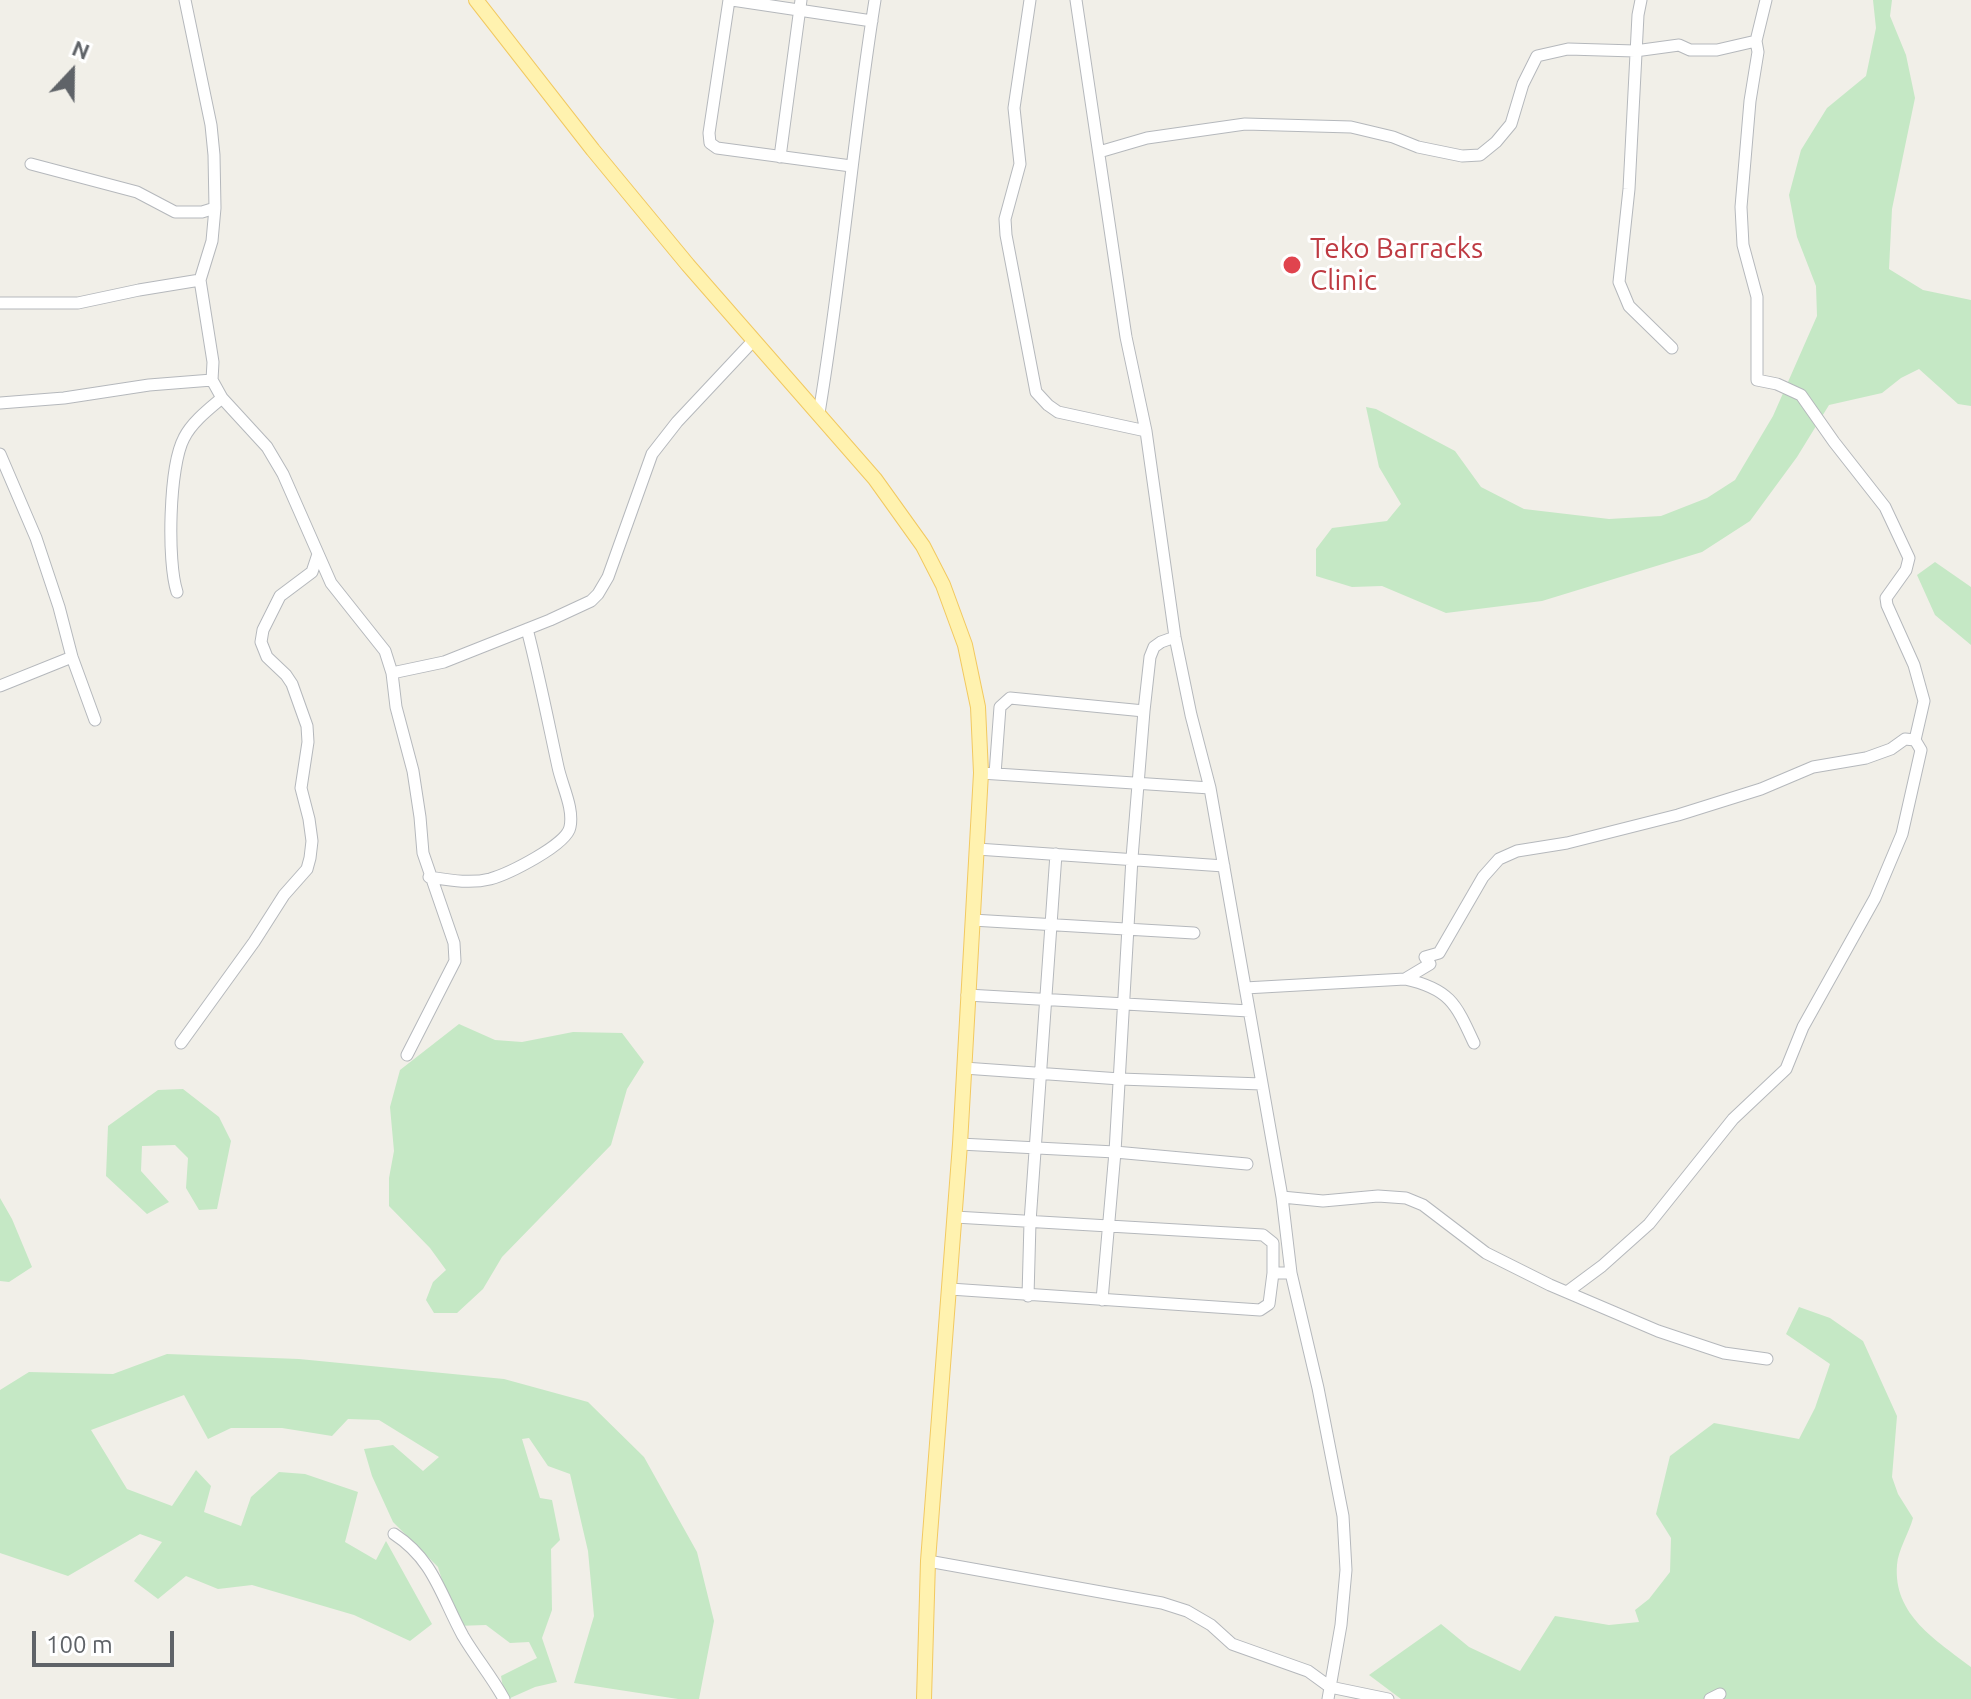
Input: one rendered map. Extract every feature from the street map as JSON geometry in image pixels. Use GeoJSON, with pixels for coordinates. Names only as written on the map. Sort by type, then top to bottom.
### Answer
{"type":"FeatureCollection","features":[{"type":"Feature","properties":{"kind":"main road"},"geometry":{"type":"LineString","coordinates":[[476,0],[593,150],[753,341],[875,479],[923,546],[943,585],[965,645],[988,773],[977,849],[972,920],[955,1217],[928,1561],[924,1699]]}},
{"type":"Feature","properties":{"kind":"street"},"geometry":{"type":"LineString","coordinates":[[185,0],[211,125],[215,208],[212,241],[200,280],[213,362],[212,380],[222,398],[267,447],[283,474],[331,583],[385,651],[413,771],[423,853],[456,952],[455,961],[407,1055]]}},
{"type":"Feature","properties":{"kind":"street"},"geometry":{"type":"LineString","coordinates":[[851,166],[717,148],[710,143],[709,133],[730,0],[800,5],[872,21]]}},
{"type":"Feature","properties":{"kind":"street"},"geometry":{"type":"LineString","coordinates":[[819,413],[835,314],[851,166],[875,0]]}},
{"type":"Feature","properties":{"kind":"street"},"geometry":{"type":"LineString","coordinates":[[1030,0],[1014,108],[1020,164],[1005,219],[1036,392],[1058,412],[1146,431]]}},
{"type":"Feature","properties":{"kind":"street"},"geometry":{"type":"LineString","coordinates":[[1076,0],[1126,337],[1146,431],[1175,637],[1210,788],[1282,1197],[1291,1273],[1343,1516],[1346,1570],[1341,1625],[1329,1693]]}},
{"type":"Feature","properties":{"kind":"street"},"geometry":{"type":"LineString","coordinates":[[1641,0],[1635,51],[1629,189],[1619,282],[1629,306],[1672,348]]}},
{"type":"Feature","properties":{"kind":"street"},"geometry":{"type":"LineString","coordinates":[[1567,1292],[1649,1224],[1733,1119],[1786,1069],[1803,1027],[1875,898],[1902,834],[1921,750],[1915,740],[1924,701],[1914,665],[1886,598],[1906,570],[1909,558],[1885,507],[1801,395],[1777,384],[1757,380],[1757,297],[1743,245],[1741,207],[1750,101],[1758,52],[1756,41],[1766,0]]}},
{"type":"Feature","properties":{"kind":"street"},"geometry":{"type":"LineString","coordinates":[[780,157],[800,5]]}},
{"type":"Feature","properties":{"kind":"street"},"geometry":{"type":"LineString","coordinates":[[1099,152],[1147,138],[1245,124],[1351,127],[1418,147],[1462,156],[1480,155],[1511,124],[1523,84],[1537,56],[1568,49],[1635,51],[1679,45],[1690,50],[1717,50],[1756,41]]}},
{"type":"Feature","properties":{"kind":"street"},"geometry":{"type":"LineString","coordinates":[[31,164],[137,192],[175,212],[202,212],[215,208]]}},
{"type":"Feature","properties":{"kind":"street"},"geometry":{"type":"LineString","coordinates":[[0,303],[78,303],[200,280]]}},
{"type":"Feature","properties":{"kind":"street"},"geometry":{"type":"LineString","coordinates":[[392,673],[444,662],[578,608],[598,594],[608,577],[652,454],[677,422],[753,341]]}},
{"type":"Feature","properties":{"kind":"street"},"geometry":{"type":"LineString","coordinates":[[0,403],[212,380]]}},
{"type":"Feature","properties":{"kind":"street"},"geometry":{"type":"LineString","coordinates":[[177,592],[171,543],[177,456],[184,437],[201,416],[222,398]]}},
{"type":"Feature","properties":{"kind":"street"},"geometry":{"type":"LineString","coordinates":[[0,454],[36,538],[72,657],[95,720]]}},
{"type":"Feature","properties":{"kind":"street"},"geometry":{"type":"LineString","coordinates":[[181,1043],[284,895],[307,869],[310,858],[309,819],[301,788],[308,742],[307,726],[292,684],[267,657],[261,642],[263,630],[280,596],[312,572],[318,554]]}},
{"type":"Feature","properties":{"kind":"street"},"geometry":{"type":"LineString","coordinates":[[429,877],[455,881],[491,879],[545,852],[564,840],[570,832],[569,808],[527,629]]}},
{"type":"Feature","properties":{"kind":"street"},"geometry":{"type":"LineString","coordinates":[[1102,1300],[1115,1152],[1144,711],[1150,657],[1154,647],[1175,637]]}},
{"type":"Feature","properties":{"kind":"street"},"geometry":{"type":"LineString","coordinates":[[0,686],[72,657]]}},
{"type":"Feature","properties":{"kind":"street"},"geometry":{"type":"LineString","coordinates":[[1144,711],[1010,698],[1000,707],[988,773],[1210,788]]}},
{"type":"Feature","properties":{"kind":"street"},"geometry":{"type":"LineString","coordinates":[[1405,979],[1430,964],[1425,957],[1439,953],[1483,877],[1499,859],[1517,851],[1577,841],[1678,815],[1761,789],[1813,767],[1866,758],[1891,749],[1905,739],[1915,740]]}},
{"type":"Feature","properties":{"kind":"street"},"geometry":{"type":"LineString","coordinates":[[977,849],[1224,866]]}},
{"type":"Feature","properties":{"kind":"street"},"geometry":{"type":"LineString","coordinates":[[1028,1296],[1030,1222],[1056,854]]}},
{"type":"Feature","properties":{"kind":"street"},"geometry":{"type":"LineString","coordinates":[[972,920],[1194,933]]}},
{"type":"Feature","properties":{"kind":"street"},"geometry":{"type":"LineString","coordinates":[[1245,988],[1405,979],[1426,983],[1458,1007],[1474,1043]]}},
{"type":"Feature","properties":{"kind":"street"},"geometry":{"type":"LineString","coordinates":[[967,995],[1249,1011]]}},
{"type":"Feature","properties":{"kind":"street"},"geometry":{"type":"LineString","coordinates":[[964,1068],[1120,1079],[1262,1084]]}},
{"type":"Feature","properties":{"kind":"street"},"geometry":{"type":"LineString","coordinates":[[960,1144],[1115,1152],[1247,1164]]}},
{"type":"Feature","properties":{"kind":"street"},"geometry":{"type":"LineString","coordinates":[[1282,1197],[1323,1201],[1378,1196],[1406,1198],[1423,1205],[1486,1253],[1567,1292],[1658,1331],[1724,1353],[1767,1359]]}},
{"type":"Feature","properties":{"kind":"street"},"geometry":{"type":"LineString","coordinates":[[950,1289],[1260,1310],[1269,1304],[1273,1273],[1273,1243],[1263,1235],[955,1217]]}},
{"type":"Feature","properties":{"kind":"street"},"geometry":{"type":"LineString","coordinates":[[1273,1273],[1291,1273]]}},
{"type":"Feature","properties":{"kind":"street"},"geometry":{"type":"LineString","coordinates":[[394,1534],[426,1561],[464,1637],[504,1699]]}},
{"type":"Feature","properties":{"kind":"street"},"geometry":{"type":"LineString","coordinates":[[928,1561],[1162,1603],[1187,1611],[1211,1625],[1232,1644],[1308,1671],[1329,1693],[1388,1699]]}},
{"type":"Feature","properties":{"kind":"green space"},"geometry":{"type":"Polygon","coordinates":[[[1873,0],[1892,0],[1890,16],[1906,55],[1915,98],[1892,209],[1889,269],[1923,290],[1971,300],[1971,406],[1958,404],[1919,369],[1882,393],[1829,405],[1797,457],[1750,521],[1702,552],[1542,601],[1446,613],[1382,586],[1352,587],[1316,576],[1316,549],[1332,528],[1387,521],[1401,504],[1379,467],[1366,407],[1376,409],[1455,451],[1481,487],[1524,509],[1609,519],[1661,516],[1707,498],[1735,480],[1773,416],[1817,316],[1816,286],[1797,237],[1789,195],[1801,150],[1827,108],[1866,76],[1876,28],[1873,0]]]}},
{"type":"Feature","properties":{"kind":"green space"},"geometry":{"type":"Polygon","coordinates":[[[1935,562],[1971,587],[1971,645],[1935,615],[1917,575],[1935,562]]]}},
{"type":"Feature","properties":{"kind":"green space"},"geometry":{"type":"Polygon","coordinates":[[[459,1024],[495,1040],[522,1042],[573,1032],[622,1033],[644,1062],[627,1089],[611,1145],[502,1257],[483,1289],[457,1313],[434,1313],[426,1300],[433,1282],[446,1270],[430,1248],[389,1206],[389,1178],[394,1151],[390,1107],[400,1070],[459,1024]]]}},
{"type":"Feature","properties":{"kind":"green space"},"geometry":{"type":"Polygon","coordinates":[[[183,1089],[219,1117],[231,1141],[217,1209],[199,1210],[186,1188],[188,1158],[175,1145],[142,1146],[141,1171],[169,1202],[147,1214],[106,1176],[108,1126],[158,1090],[183,1089]]]}},
{"type":"Feature","properties":{"kind":"green space"},"geometry":{"type":"Polygon","coordinates":[[[0,1198],[32,1267],[9,1282],[0,1281],[0,1198]]]}},
{"type":"Feature","properties":{"kind":"green space"},"geometry":{"type":"Polygon","coordinates":[[[1799,1307],[1830,1318],[1863,1341],[1897,1416],[1892,1477],[1898,1494],[1913,1518],[1898,1559],[1898,1583],[1909,1612],[1919,1625],[1971,1667],[1971,1699],[1401,1699],[1369,1675],[1441,1624],[1469,1647],[1520,1671],[1555,1616],[1609,1625],[1639,1622],[1635,1610],[1649,1599],[1670,1572],[1671,1538],[1656,1514],[1670,1456],[1714,1423],[1799,1439],[1815,1408],[1830,1364],[1786,1334],[1799,1307]]]}},
{"type":"Feature","properties":{"kind":"green space"},"geometry":{"type":"Polygon","coordinates":[[[167,1354],[299,1359],[504,1379],[588,1402],[644,1457],[697,1552],[714,1621],[699,1699],[678,1699],[574,1683],[594,1616],[588,1551],[570,1474],[548,1466],[529,1438],[522,1439],[540,1498],[552,1500],[560,1540],[551,1549],[552,1610],[542,1638],[557,1682],[535,1687],[508,1699],[505,1699],[501,1676],[537,1658],[529,1642],[510,1643],[486,1625],[456,1626],[438,1567],[393,1522],[372,1476],[364,1449],[393,1445],[423,1471],[439,1457],[379,1420],[348,1419],[332,1436],[282,1428],[231,1428],[208,1439],[184,1395],[91,1430],[127,1489],[172,1506],[196,1470],[211,1486],[204,1512],[241,1526],[251,1497],[279,1472],[305,1474],[358,1492],[345,1542],[376,1560],[386,1541],[432,1624],[410,1641],[354,1615],[252,1585],[218,1589],[186,1576],[158,1599],[134,1581],[162,1542],[140,1534],[68,1576],[0,1553],[0,1390],[29,1372],[113,1374],[167,1354]]]}},
{"type":"Feature","properties":{"kind":"place","name":"Teko Barracks Clinic"},"geometry":{"type":"Point","coordinates":[1292,265]}}]}
